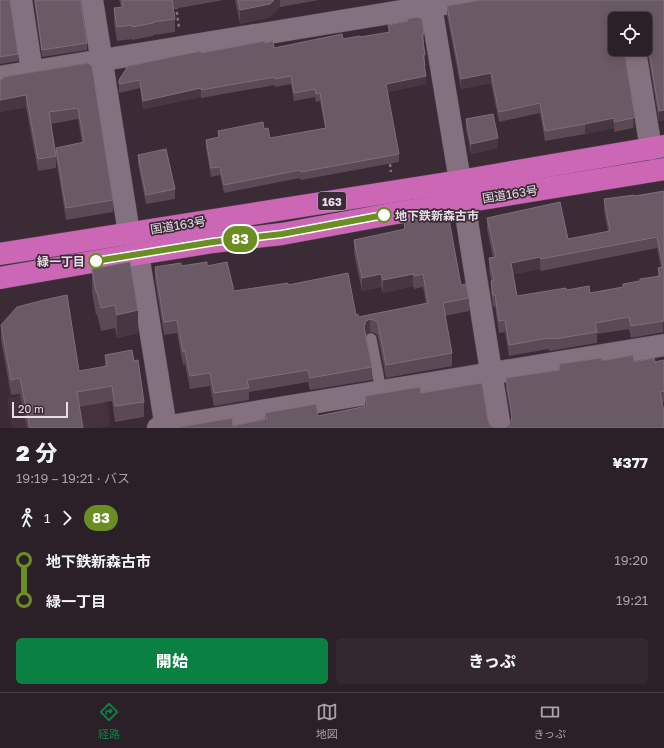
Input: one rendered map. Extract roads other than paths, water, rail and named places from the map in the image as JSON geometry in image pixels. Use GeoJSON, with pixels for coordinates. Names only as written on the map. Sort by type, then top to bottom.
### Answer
{"type":"FeatureCollection","features":[{"type":"Feature","properties":{"kind":"highway","name":"国道163号"},"geometry":{"type":"LineString","coordinates":[[0,278],[213,242],[282,234],[391,214],[462,191],[658,147]]}},
{"type":"Feature","properties":{"kind":"highway","name":"国道163号"},"geometry":{"type":"LineString","coordinates":[[0,254],[130,233],[462,191],[664,169]]}},
{"type":"Feature","properties":{"kind":"street"},"geometry":{"type":"LineString","coordinates":[[21,0],[32,72]]}},
{"type":"Feature","properties":{"kind":"street"},"geometry":{"type":"LineString","coordinates":[[92,0],[130,233]]}},
{"type":"Feature","properties":{"kind":"street"},"geometry":{"type":"LineString","coordinates":[[0,77],[183,47],[430,3],[470,0]]}},
{"type":"Feature","properties":{"kind":"street"},"geometry":{"type":"LineString","coordinates":[[430,3],[500,428]]}},
{"type":"Feature","properties":{"kind":"street"},"geometry":{"type":"LineString","coordinates":[[636,57],[658,147]]}},
{"type":"Feature","properties":{"kind":"street"},"geometry":{"type":"LineString","coordinates":[[138,254],[163,427],[664,345]]}},
{"type":"Feature","properties":{"kind":"lane"},"geometry":{"type":"LineString","coordinates":[[371,340],[380,391]]}},
{"type":"Feature","properties":{"kind":"place","name":"地下鉄新森古市"},"geometry":{"type":"Point","coordinates":[384,215]}},
{"type":"Feature","properties":{"kind":"place","name":"緑一丁目"},"geometry":{"type":"Point","coordinates":[96,261]}}]}
